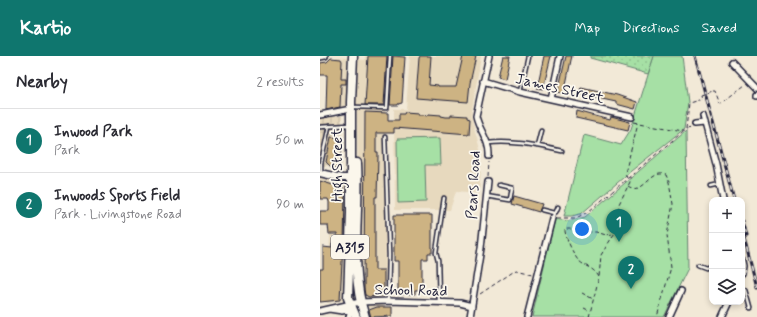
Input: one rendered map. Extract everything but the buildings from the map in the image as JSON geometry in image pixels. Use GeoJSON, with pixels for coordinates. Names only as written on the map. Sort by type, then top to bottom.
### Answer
{"type":"FeatureCollection","features":[{"type":"Feature","properties":{"kind":"main road","name":"A315"},"geometry":{"type":"LineString","coordinates":[[353,56],[353,108]]}},
{"type":"Feature","properties":{"kind":"main road","name":"A315"},"geometry":{"type":"LineString","coordinates":[[353,108],[358,56]]}},
{"type":"Feature","properties":{"kind":"main road","name":"High Street"},"geometry":{"type":"LineString","coordinates":[[353,108],[357,276],[360,302]]}},
{"type":"Feature","properties":{"kind":"main road","name":"High Street"},"geometry":{"type":"LineString","coordinates":[[351,306],[348,296],[355,178]]}},
{"type":"Feature","properties":{"kind":"main road"},"geometry":{"type":"LineString","coordinates":[[351,306],[357,276]]}},
{"type":"Feature","properties":{"kind":"main road","name":"A315"},"geometry":{"type":"LineString","coordinates":[[360,302],[365,317]]}},
{"type":"Feature","properties":{"kind":"main road","name":"A315"},"geometry":{"type":"LineString","coordinates":[[351,306],[356,317]]}},
{"type":"Feature","properties":{"kind":"street"},"geometry":{"type":"LineString","coordinates":[[320,57],[324,56]]}},
{"type":"Feature","properties":{"kind":"street","name":"Pears Road"},"geometry":{"type":"LineString","coordinates":[[488,156],[487,143],[478,125],[476,116],[489,56]]}},
{"type":"Feature","properties":{"kind":"street"},"geometry":{"type":"LineString","coordinates":[[551,99],[560,56]]}},
{"type":"Feature","properties":{"kind":"street"},"geometry":{"type":"LineString","coordinates":[[732,62],[757,88]]}},
{"type":"Feature","properties":{"kind":"street","name":"James Street"},"geometry":{"type":"LineString","coordinates":[[483,81],[520,92],[632,117]]}},
{"type":"Feature","properties":{"kind":"street"},"geometry":{"type":"LineString","coordinates":[[320,115],[353,108]]}},
{"type":"Feature","properties":{"kind":"street"},"geometry":{"type":"LineString","coordinates":[[703,116],[722,197]]}},
{"type":"Feature","properties":{"kind":"street"},"geometry":{"type":"LineString","coordinates":[[695,124],[704,123]]}},
{"type":"Feature","properties":{"kind":"street"},"geometry":{"type":"LineString","coordinates":[[320,173],[340,178],[355,178]]}},
{"type":"Feature","properties":{"kind":"street","name":"Pears Road"},"geometry":{"type":"LineString","coordinates":[[470,317],[481,248],[488,182]]}},
{"type":"Feature","properties":{"kind":"street"},"geometry":{"type":"LineString","coordinates":[[527,317],[553,215]]}},
{"type":"Feature","properties":{"kind":"street"},"geometry":{"type":"LineString","coordinates":[[669,317],[681,290]]}},
{"type":"Feature","properties":{"kind":"street","name":"School Road"},"geometry":{"type":"LineString","coordinates":[[320,310],[351,306],[360,302],[388,301],[460,303],[472,306]]}},
{"type":"Feature","properties":{"kind":"street"},"geometry":{"type":"LineString","coordinates":[[724,316],[728,305]]}},
{"type":"Feature","properties":{"kind":"street","name":"High Street"},"geometry":{"type":"LineString","coordinates":[[349,317],[351,306]]}},
{"type":"Feature","properties":{"kind":"lane"},"geometry":{"type":"LineString","coordinates":[[353,108],[388,108],[390,56]]}},
{"type":"Feature","properties":{"kind":"lane"},"geometry":{"type":"LineString","coordinates":[[520,92],[528,56]]}},
{"type":"Feature","properties":{"kind":"lane"},"geometry":{"type":"LineString","coordinates":[[320,127],[354,125]]}},
{"type":"Feature","properties":{"kind":"lane"},"geometry":{"type":"LineString","coordinates":[[320,173],[320,163],[329,126]]}},
{"type":"Feature","properties":{"kind":"lane"},"geometry":{"type":"LineString","coordinates":[[537,146],[541,130]]}},
{"type":"Feature","properties":{"kind":"lane"},"geometry":{"type":"LineString","coordinates":[[386,137],[389,255],[388,301]]}},
{"type":"Feature","properties":{"kind":"lane"},"geometry":{"type":"LineString","coordinates":[[487,143],[510,142],[562,151]]}},
{"type":"Feature","properties":{"kind":"lane"},"geometry":{"type":"LineString","coordinates":[[711,186],[720,184]]}},
{"type":"Feature","properties":{"kind":"lane"},"geometry":{"type":"LineString","coordinates":[[486,196],[510,200],[512,188],[499,185]]}},
{"type":"Feature","properties":{"kind":"lane"},"geometry":{"type":"LineString","coordinates":[[439,302],[438,261],[436,253],[444,198]]}},
{"type":"Feature","properties":{"kind":"lane"},"geometry":{"type":"LineString","coordinates":[[542,210],[553,215],[558,208]]}},
{"type":"Feature","properties":{"kind":"lane"},"geometry":{"type":"LineString","coordinates":[[698,264],[706,268],[709,266]]}},
{"type":"Feature","properties":{"kind":"lane"},"geometry":{"type":"LineString","coordinates":[[745,290],[751,308]]}},
{"type":"Feature","properties":{"kind":"path"},"geometry":{"type":"LineString","coordinates":[[553,215],[571,219],[582,216],[686,129],[689,103],[702,99],[701,95],[713,92],[715,90],[720,104],[751,81]]}},
{"type":"Feature","properties":{"kind":"path"},"geometry":{"type":"LineString","coordinates":[[632,117],[631,121],[638,123],[683,131]]}},
{"type":"Feature","properties":{"kind":"path"},"geometry":{"type":"LineString","coordinates":[[628,179],[625,173],[638,123]]}},
{"type":"Feature","properties":{"kind":"path","name":"Pears Road"},"geometry":{"type":"LineString","coordinates":[[488,156],[488,182]]}},
{"type":"Feature","properties":{"kind":"path"},"geometry":{"type":"LineString","coordinates":[[628,186],[637,189],[655,175],[662,174],[666,176],[670,188],[673,204],[667,235],[671,267],[657,317]]}},
{"type":"Feature","properties":{"kind":"path"},"geometry":{"type":"LineString","coordinates":[[589,317],[600,278],[601,255],[614,233],[619,204],[631,179],[630,177]]}},
{"type":"Feature","properties":{"kind":"path"},"geometry":{"type":"LineString","coordinates":[[600,278],[592,268],[578,260],[566,237],[565,229],[581,232],[596,232],[606,235],[614,233]]}},
{"type":"Feature","properties":{"kind":"path"},"geometry":{"type":"LineString","coordinates":[[474,295],[482,294],[516,270],[538,275]]}},
{"type":"Feature","properties":{"kind":"path"},"geometry":{"type":"LineString","coordinates":[[582,293],[593,300]]}},
{"type":"Feature","properties":{"kind":"path"},"geometry":{"type":"LineString","coordinates":[[584,308],[590,311]]}},
{"type":"Feature","properties":{"kind":"shaded area"},"geometry":{"type":"Polygon","coordinates":[[[365,56],[378,56],[376,106],[385,107],[386,297],[383,297],[384,317],[370,317],[365,297],[327,303],[332,194],[320,191],[320,178],[343,183],[358,183],[357,111],[331,112],[336,57],[365,60],[365,56]]]}},
{"type":"Feature","properties":{"kind":"shaded area"},"geometry":{"type":"Polygon","coordinates":[[[410,56],[481,56],[471,116],[481,153],[479,193],[456,191],[450,210],[395,210],[394,109],[406,109],[410,56]]]}},
{"type":"Feature","properties":{"kind":"shaded area"},"geometry":{"type":"Polygon","coordinates":[[[342,116],[342,158],[338,158],[335,168],[329,165],[320,167],[320,118],[342,116]]]}},
{"type":"Feature","properties":{"kind":"green space"},"geometry":{"type":"Polygon","coordinates":[[[591,56],[654,56],[648,74],[590,58],[591,56]]]}},
{"type":"Feature","properties":{"kind":"green space"},"geometry":{"type":"Polygon","coordinates":[[[654,56],[682,56],[688,102],[684,129],[631,171],[581,214],[564,216],[584,135],[621,145],[631,129],[654,56]]]}},
{"type":"Feature","properties":{"kind":"green space"},"geometry":{"type":"Polygon","coordinates":[[[686,131],[688,268],[664,317],[532,317],[555,219],[568,221],[585,217],[686,131]]]}},
{"type":"Feature","properties":{"kind":"green space"},"geometry":{"type":"Polygon","coordinates":[[[440,138],[441,165],[425,165],[426,202],[398,203],[397,139],[440,138]]]}},
{"type":"Feature","properties":{"kind":"railway"},"geometry":{"type":"LineString","coordinates":[[695,56],[733,197]]}},
{"type":"Feature","properties":{"kind":"railway"},"geometry":{"type":"LineString","coordinates":[[743,233],[757,287]]}},
{"type":"Feature","properties":{"kind":"place","name":"Inwood Park"},"geometry":{"type":"Point","coordinates":[619,242]}},
{"type":"Feature","properties":{"kind":"place","name":"Inwoods Sports Field"},"geometry":{"type":"Point","coordinates":[631,289]}}]}
